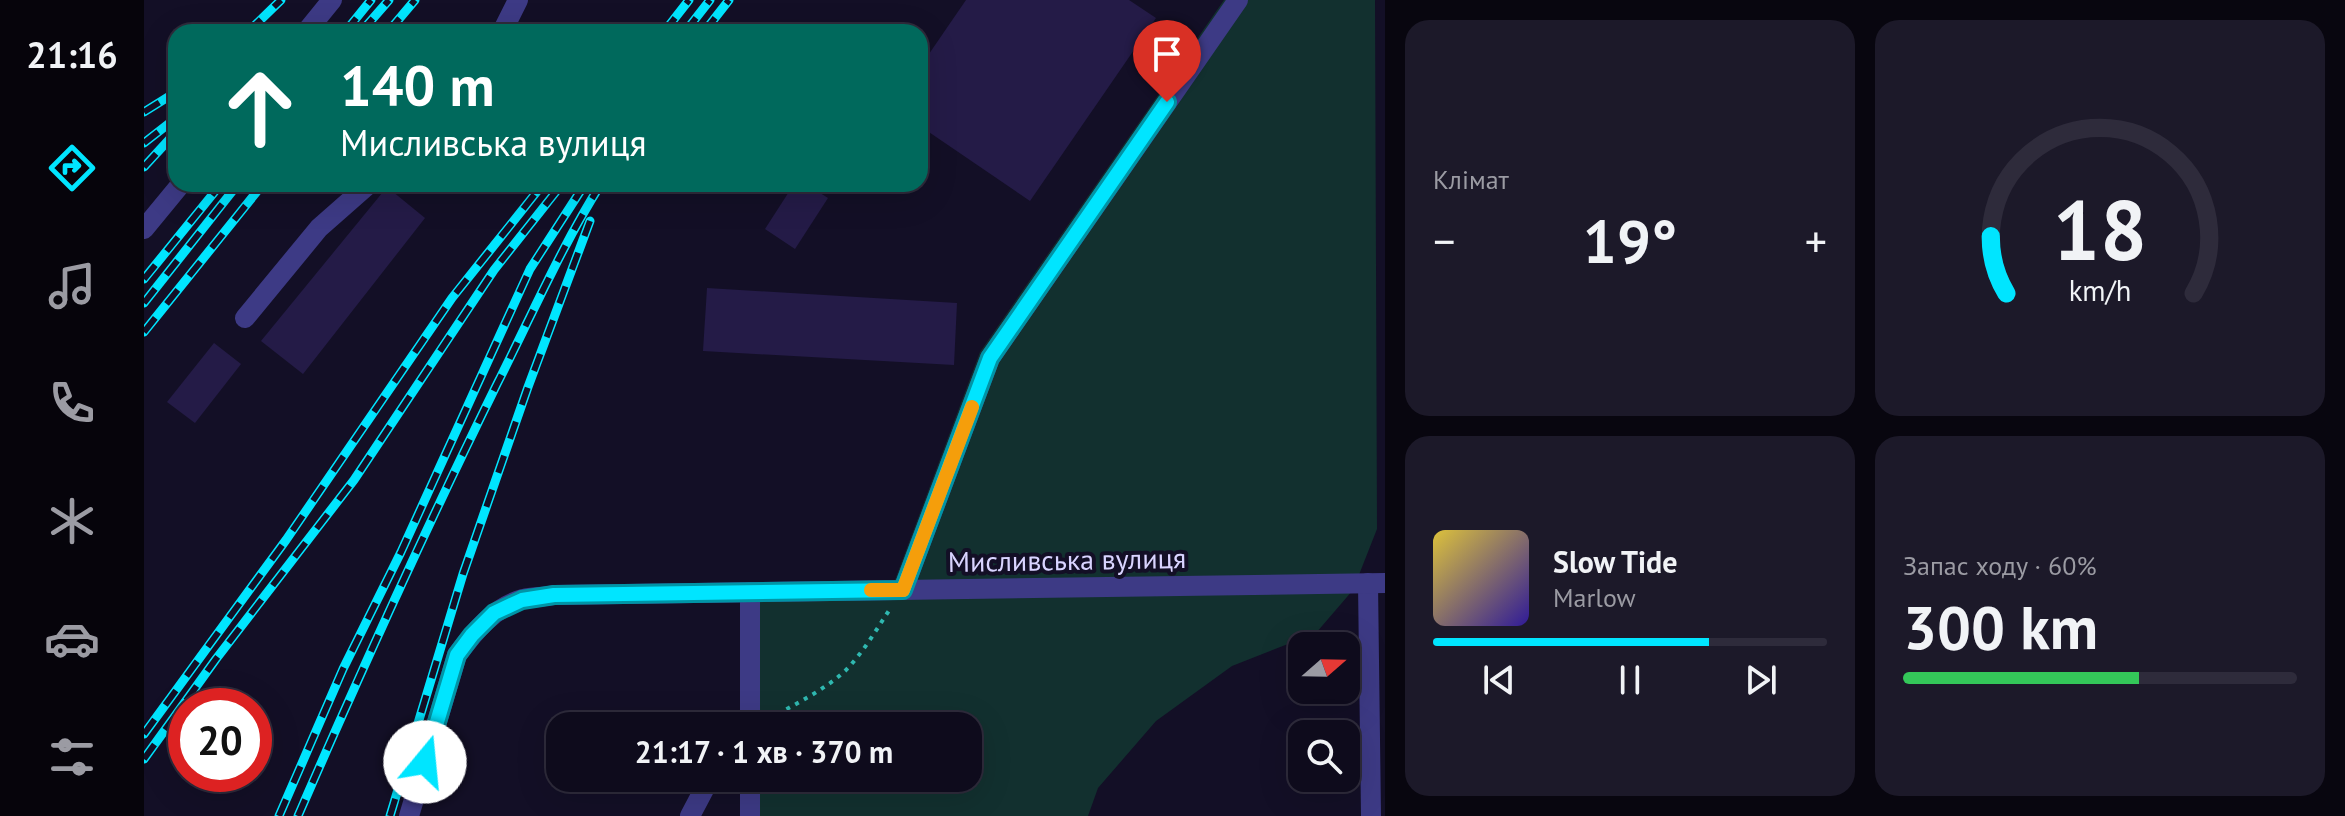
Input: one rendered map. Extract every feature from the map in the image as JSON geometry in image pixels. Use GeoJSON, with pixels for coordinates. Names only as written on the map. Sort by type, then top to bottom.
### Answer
{"type":"FeatureCollection","features":[{"type":"Feature","properties":{"kind":"street"},"geometry":{"type":"LineString","coordinates":[[312,24],[332,0]]}},
{"type":"Feature","properties":{"kind":"street"},"geometry":{"type":"LineString","coordinates":[[506,24],[518,0]]}},
{"type":"Feature","properties":{"kind":"street"},"geometry":{"type":"LineString","coordinates":[[903,590],[990,358],[1238,0]]}},
{"type":"Feature","properties":{"kind":"street"},"geometry":{"type":"LineString","coordinates":[[144,229],[174,192]]}},
{"type":"Feature","properties":{"kind":"street"},"geometry":{"type":"LineString","coordinates":[[245,318],[319,228],[360,192]]}},
{"type":"Feature","properties":{"kind":"street"},"geometry":{"type":"LineString","coordinates":[[1371,816],[1377,583]]}},
{"type":"Feature","properties":{"kind":"street","name":"Мисливська вулиця"},"geometry":{"type":"LineString","coordinates":[[409,816],[457,655],[494,613],[522,600],[554,595],[1377,583]]}},
{"type":"Feature","properties":{"kind":"street"},"geometry":{"type":"LineString","coordinates":[[750,592],[758,712]]}},
{"type":"Feature","properties":{"kind":"street"},"geometry":{"type":"LineString","coordinates":[[690,816],[703,792]]}},
{"type":"Feature","properties":{"kind":"street"},"geometry":{"type":"LineString","coordinates":[[750,792],[750,816]]}},
{"type":"Feature","properties":{"kind":"path"},"geometry":{"type":"LineString","coordinates":[[779,712],[827,685],[846,670],[903,590]]}},
{"type":"Feature","properties":{"kind":"green space"},"geometry":{"type":"Polygon","coordinates":[[[1224,0],[1375,0],[1377,529],[1353,590],[1317,632],[1288,632],[1288,644],[1232,666],[1156,721],[1098,788],[1088,816],[743,816],[743,792],[982,792],[982,712],[743,712],[743,584],[895,580],[980,352],[1224,0]]]}},
{"type":"Feature","properties":{"kind":"building"},"geometry":{"type":"Polygon","coordinates":[[[966,0],[1129,0],[1156,18],[1030,201],[928,131],[928,55],[966,0]]]}},
{"type":"Feature","properties":{"kind":"building"},"geometry":{"type":"Polygon","coordinates":[[[383,192],[393,192],[425,218],[303,374],[261,341],[383,192]]]}},
{"type":"Feature","properties":{"kind":"building"},"geometry":{"type":"Polygon","coordinates":[[[789,192],[819,192],[828,198],[795,249],[765,229],[789,192]]]}},
{"type":"Feature","properties":{"kind":"building"},"geometry":{"type":"Polygon","coordinates":[[[707,288],[957,303],[954,365],[703,351],[707,288]]]}},
{"type":"Feature","properties":{"kind":"building"},"geometry":{"type":"Polygon","coordinates":[[[214,343],[241,364],[195,423],[167,402],[214,343]]]}},
{"type":"Feature","properties":{"kind":"railway"},"geometry":{"type":"LineString","coordinates":[[256,24],[281,0]]}},
{"type":"Feature","properties":{"kind":"railway"},"geometry":{"type":"LineString","coordinates":[[352,24],[371,0]]}},
{"type":"Feature","properties":{"kind":"railway"},"geometry":{"type":"LineString","coordinates":[[368,24],[389,0]]}},
{"type":"Feature","properties":{"kind":"railway"},"geometry":{"type":"LineString","coordinates":[[395,24],[415,0]]}},
{"type":"Feature","properties":{"kind":"railway"},"geometry":{"type":"LineString","coordinates":[[670,24],[689,0]]}},
{"type":"Feature","properties":{"kind":"railway"},"geometry":{"type":"LineString","coordinates":[[691,24],[710,0]]}},
{"type":"Feature","properties":{"kind":"railway"},"geometry":{"type":"LineString","coordinates":[[710,24],[729,0]]}},
{"type":"Feature","properties":{"kind":"railway"},"geometry":{"type":"LineString","coordinates":[[144,112],[168,97]]}},
{"type":"Feature","properties":{"kind":"railway"},"geometry":{"type":"LineString","coordinates":[[144,143],[168,124]]}},
{"type":"Feature","properties":{"kind":"railway"},"geometry":{"type":"LineString","coordinates":[[144,167],[168,141]]}},
{"type":"Feature","properties":{"kind":"railway"},"geometry":{"type":"LineString","coordinates":[[144,279],[215,192]]}},
{"type":"Feature","properties":{"kind":"railway"},"geometry":{"type":"LineString","coordinates":[[144,303],[232,192]]}},
{"type":"Feature","properties":{"kind":"railway"},"geometry":{"type":"LineString","coordinates":[[144,332],[257,192]]}},
{"type":"Feature","properties":{"kind":"railway"},"geometry":{"type":"LineString","coordinates":[[144,734],[286,540],[452,298],[537,192]]}},
{"type":"Feature","properties":{"kind":"railway"},"geometry":{"type":"LineString","coordinates":[[144,759],[216,659],[354,480],[494,270],[556,192]]}},
{"type":"Feature","properties":{"kind":"railway"},"geometry":{"type":"LineString","coordinates":[[279,816],[343,669],[401,552],[530,269],[580,192]]}},
{"type":"Feature","properties":{"kind":"railway"},"geometry":{"type":"LineString","coordinates":[[298,816],[471,437],[559,257],[596,192]]}},
{"type":"Feature","properties":{"kind":"railway"},"geometry":{"type":"LineString","coordinates":[[390,816],[463,574],[590,221]]}},
{"type":"Feature","properties":{"kind":"slow traffic"},"geometry":{"type":"LineString","coordinates":[[871,590],[903,590],[972,407]]}},
{"type":"Feature","properties":{"kind":"route"},"geometry":{"type":"LineString","coordinates":[[425,762],[457,655],[494,613],[522,600],[554,595],[903,590],[990,358],[1167,102]]}}]}
